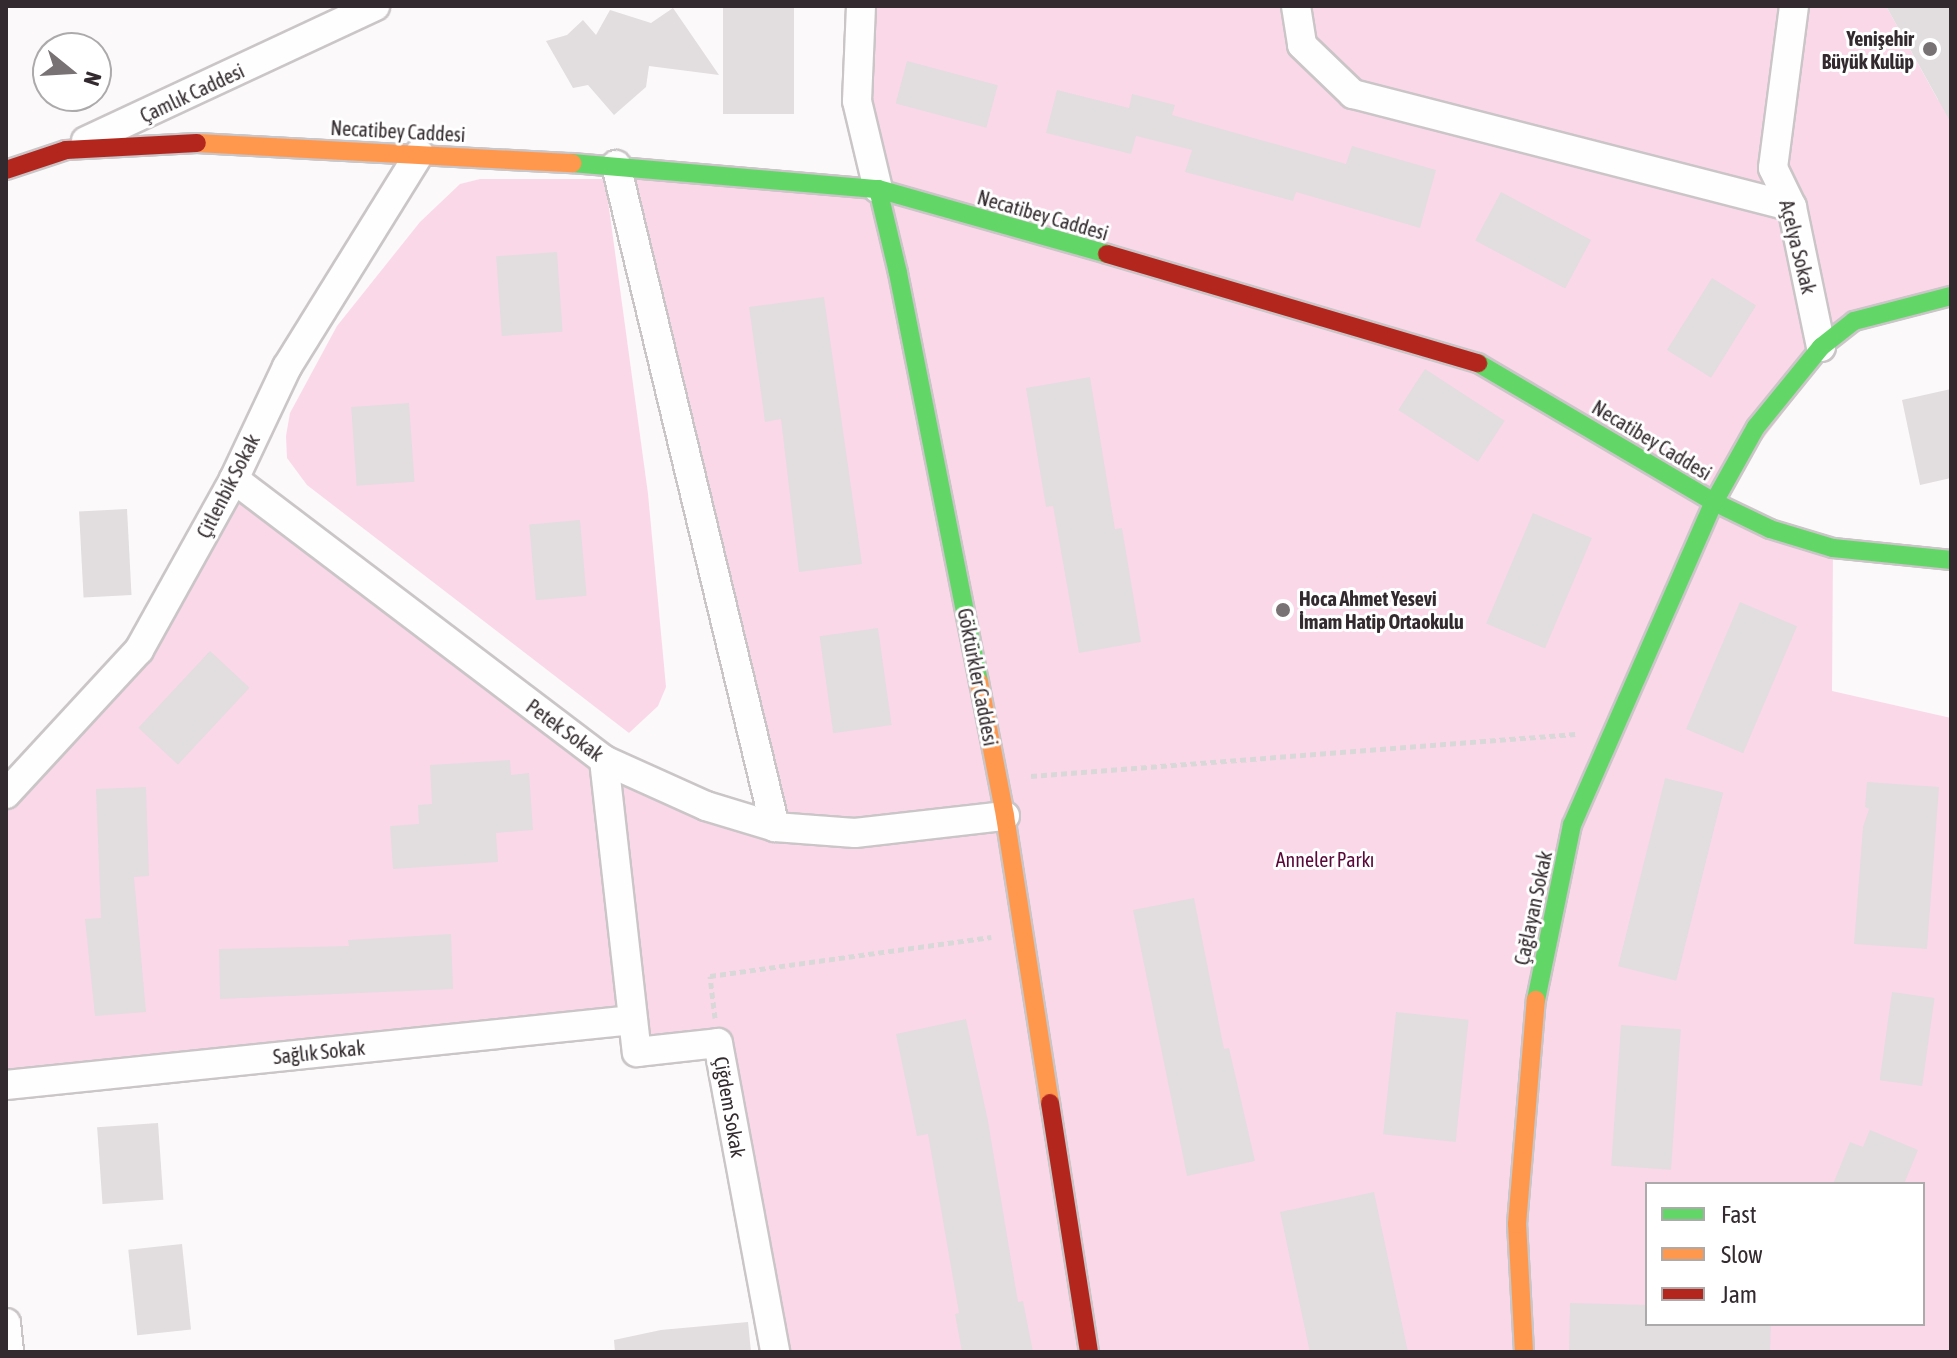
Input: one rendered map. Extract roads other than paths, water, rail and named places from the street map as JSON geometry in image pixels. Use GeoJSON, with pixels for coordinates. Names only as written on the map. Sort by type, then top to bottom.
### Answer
{"type":"FeatureCollection","features":[{"type":"Feature","properties":{"kind":"street","name":"Çamlık Caddesi"},"geometry":{"type":"LineString","coordinates":[[6,170],[66,150],[176,102],[375,6]]}},
{"type":"Feature","properties":{"kind":"street","name":"Göktürkler Caddesi"},"geometry":{"type":"LineString","coordinates":[[861,6],[857,101],[898,273],[1005,816],[1089,1352]]}},
{"type":"Feature","properties":{"kind":"street"},"geometry":{"type":"LineString","coordinates":[[1296,6],[1302,45],[1353,94],[1792,207]]}},
{"type":"Feature","properties":{"kind":"street","name":"Açelya Sokak"},"geometry":{"type":"LineString","coordinates":[[1794,6],[1773,168],[1792,207],[1821,347]]}},
{"type":"Feature","properties":{"kind":"street","name":"Necatibey Caddesi"},"geometry":{"type":"LineString","coordinates":[[66,150],[174,142],[616,165],[878,189],[1470,358],[1714,502],[1770,529],[1833,548],[1951,560]]}},
{"type":"Feature","properties":{"kind":"street","name":"Çitlenbik Sokak"},"geometry":{"type":"LineString","coordinates":[[6,794],[139,650],[234,479],[287,367],[419,154]]}},
{"type":"Feature","properties":{"kind":"street"},"geometry":{"type":"LineString","coordinates":[[616,165],[775,827]]}},
{"type":"Feature","properties":{"kind":"street","name":"Çağlayan Sokak"},"geometry":{"type":"LineString","coordinates":[[1524,1352],[1517,1224],[1534,1011],[1572,825],[1714,502],[1756,427],[1821,347],[1854,321],[1951,296]]}},
{"type":"Feature","properties":{"kind":"street","name":"Petek Sokak"},"geometry":{"type":"LineString","coordinates":[[234,479],[604,760],[706,806],[775,827],[855,833],[1005,816]]}},
{"type":"Feature","properties":{"kind":"street","name":"Çiğdem Sokak"},"geometry":{"type":"LineString","coordinates":[[604,760],[637,1052],[718,1043],[775,1352]]}},
{"type":"Feature","properties":{"kind":"street","name":"Sağlık Sokak"},"geometry":{"type":"LineString","coordinates":[[6,1085],[633,1020]]}},
{"type":"Feature","properties":{"kind":"street"},"geometry":{"type":"LineString","coordinates":[[6,1323],[9,1352]]}},
{"type":"Feature","properties":{"kind":"place","name":"Yenişehir Büyük Kulüp"},"geometry":{"type":"Point","coordinates":[1930,49]}},
{"type":"Feature","properties":{"kind":"place","name":"Hoca Ahmet Yesevi İmam Hatip Ortaokulu"},"geometry":{"type":"Point","coordinates":[1283,610]}},
{"type":"Feature","properties":{"kind":"park label","name":"Anneler Parkı"},"geometry":{"type":"Point","coordinates":[1325,859]}}]}
